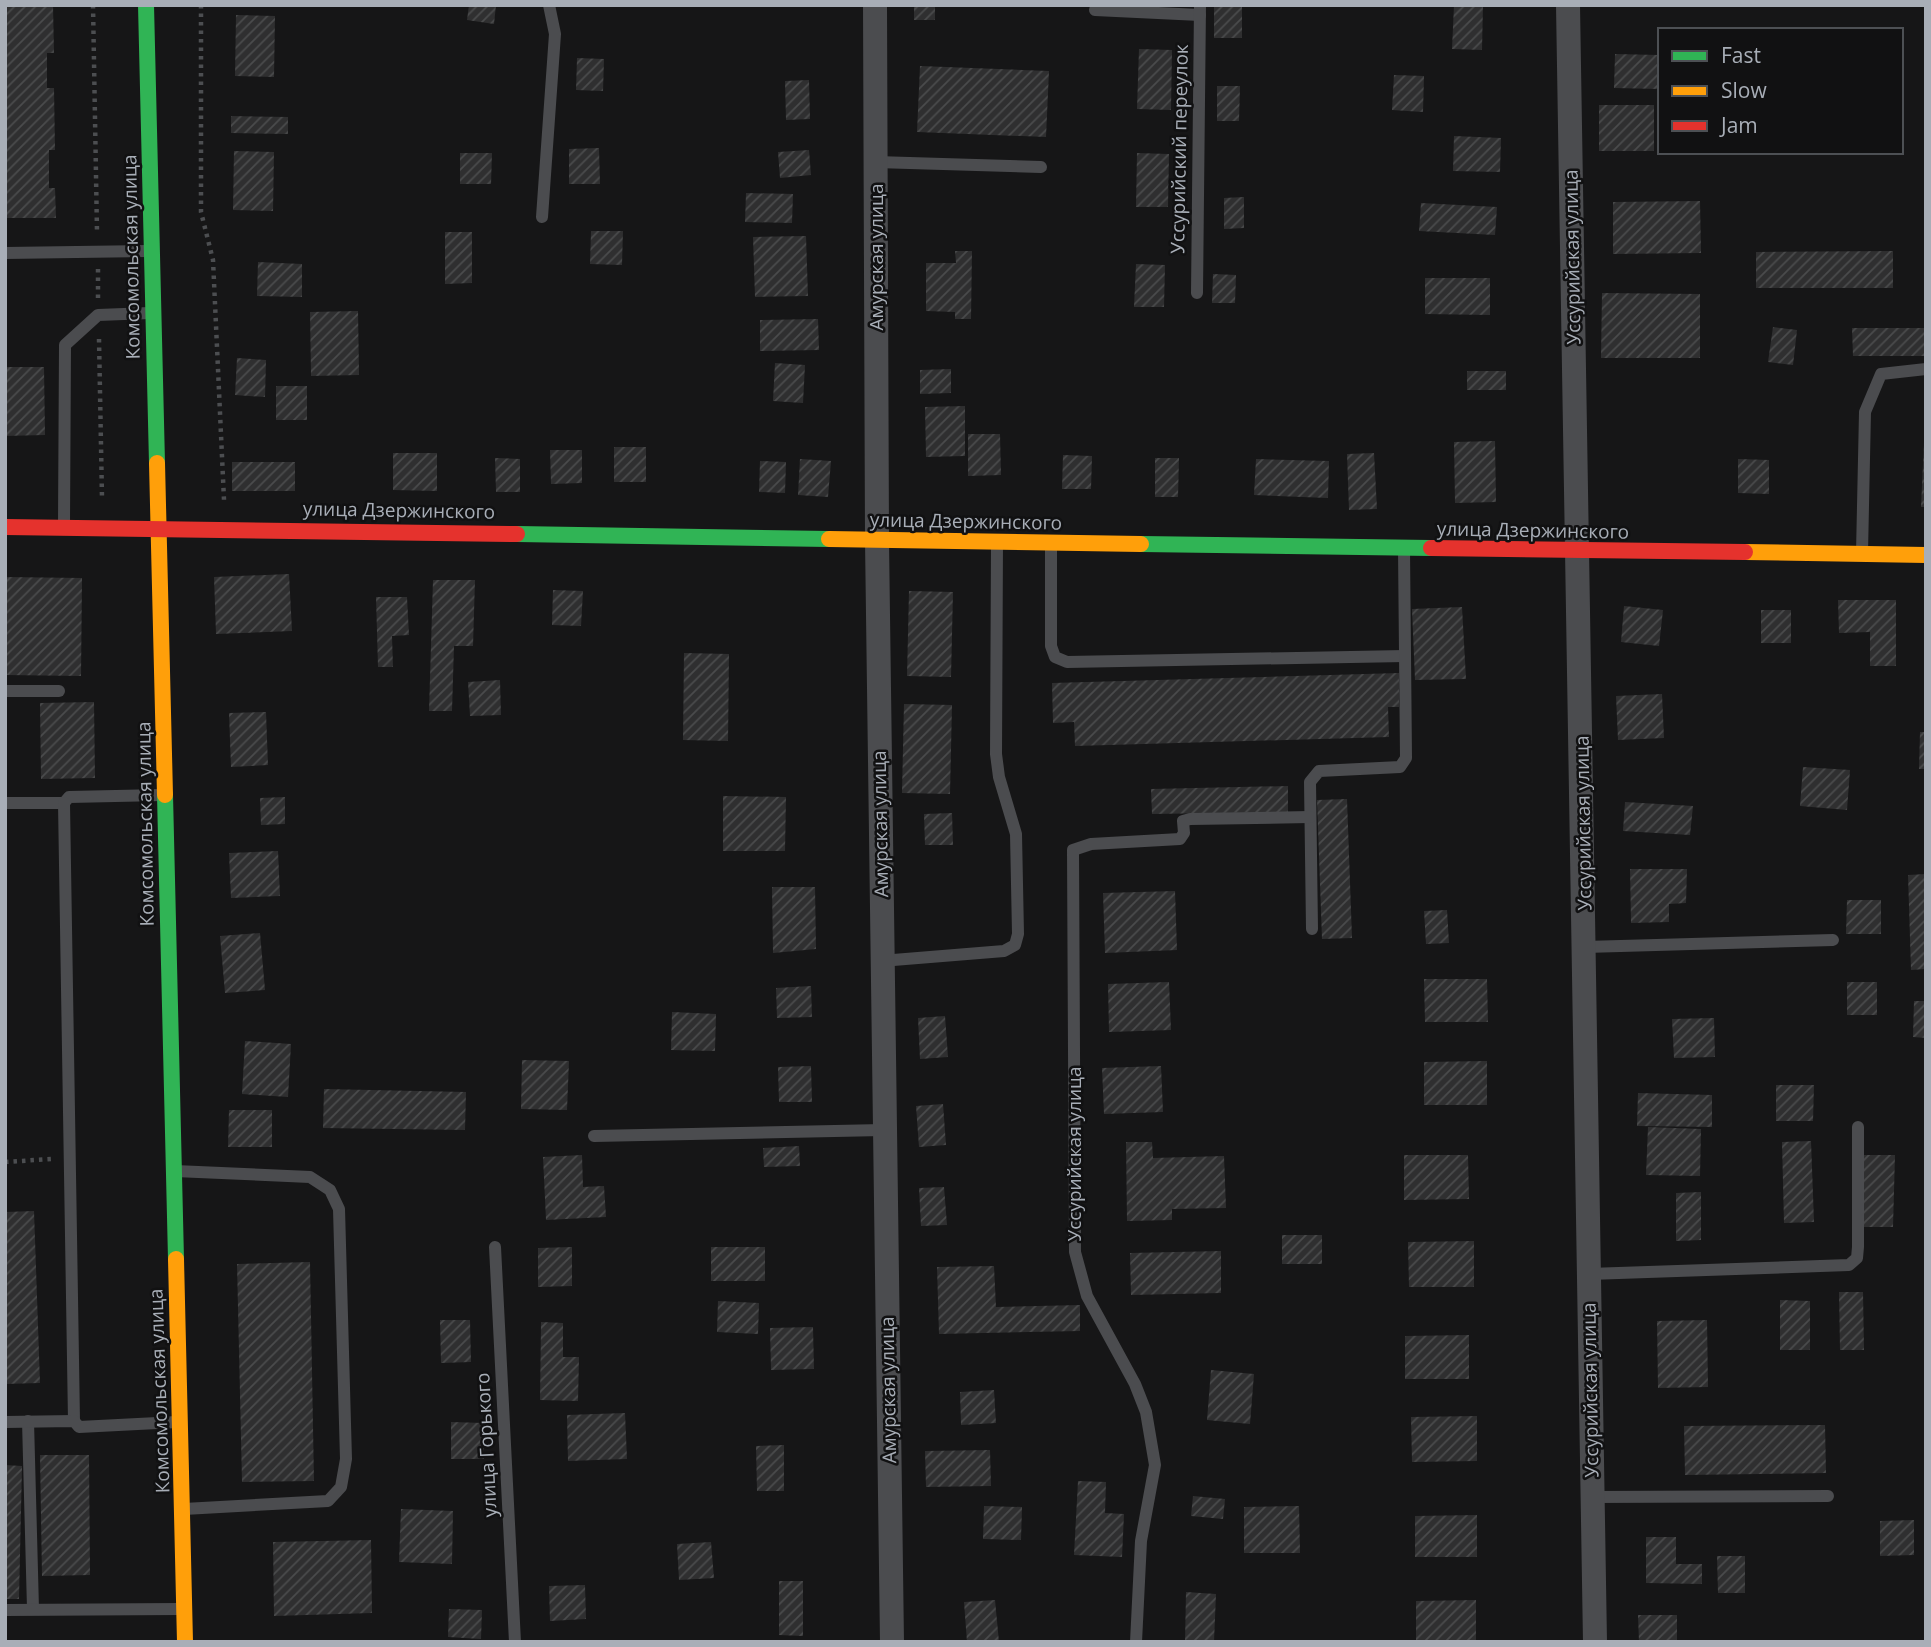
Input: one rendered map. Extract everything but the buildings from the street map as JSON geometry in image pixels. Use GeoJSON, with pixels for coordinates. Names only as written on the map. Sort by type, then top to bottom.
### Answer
{"type":"FeatureCollection","features":[{"type":"Feature","properties":{"kind":"street","name":"Комсомольская улица"},"geometry":{"type":"LineString","coordinates":[[146,5],[179,1422],[184,1509],[185,1642]]}},
{"type":"Feature","properties":{"kind":"street","name":"Амурская улица"},"geometry":{"type":"LineString","coordinates":[[875,5],[881,961],[892,1642]]}},
{"type":"Feature","properties":{"kind":"street","name":"Уссурийская улица"},"geometry":{"type":"LineString","coordinates":[[1568,5],[1595,1642]]}},
{"type":"Feature","properties":{"kind":"street","name":"улица Дзержинского"},"geometry":{"type":"LineString","coordinates":[[5,527],[159,527],[997,543],[1926,555]]}},
{"type":"Feature","properties":{"kind":"lane"},"geometry":{"type":"LineString","coordinates":[[542,218],[555,34],[549,5]]}},
{"type":"Feature","properties":{"kind":"lane"},"geometry":{"type":"LineString","coordinates":[[1095,10],[1200,10]]}},
{"type":"Feature","properties":{"kind":"lane","name":"Уссурийский переулок"},"geometry":{"type":"LineString","coordinates":[[1197,293],[1200,10]]}},
{"type":"Feature","properties":{"kind":"lane"},"geometry":{"type":"LineString","coordinates":[[876,162],[1041,167]]}},
{"type":"Feature","properties":{"kind":"lane"},"geometry":{"type":"LineString","coordinates":[[5,253],[152,251]]}},
{"type":"Feature","properties":{"kind":"lane"},"geometry":{"type":"LineString","coordinates":[[64,527],[65,345],[98,315],[153,313]]}},
{"type":"Feature","properties":{"kind":"lane"},"geometry":{"type":"LineString","coordinates":[[1862,554],[1865,412],[1881,374],[1926,369]]}},
{"type":"Feature","properties":{"kind":"lane"},"geometry":{"type":"LineString","coordinates":[[881,961],[1004,951],[1015,945],[1018,934],[1016,834],[999,777],[996,754],[997,543]]}},
{"type":"Feature","properties":{"kind":"lane"},"geometry":{"type":"LineString","coordinates":[[1051,543],[1051,646],[1055,657],[1067,662],[1405,656]]}},
{"type":"Feature","properties":{"kind":"lane"},"geometry":{"type":"LineString","coordinates":[[1312,929],[1310,782],[1319,771],[1401,766],[1406,758],[1404,549]]}},
{"type":"Feature","properties":{"kind":"lane"},"geometry":{"type":"LineString","coordinates":[[5,691],[59,691]]}},
{"type":"Feature","properties":{"kind":"lane"},"geometry":{"type":"LineString","coordinates":[[165,795],[69,796],[64,803],[74,1421],[79,1427],[179,1422]]}},
{"type":"Feature","properties":{"kind":"lane"},"geometry":{"type":"LineString","coordinates":[[5,803],[64,803]]}},
{"type":"Feature","properties":{"kind":"lane","name":"Уссурийская улица"},"geometry":{"type":"LineString","coordinates":[[1136,1642],[1141,1541],[1155,1465],[1146,1412],[1135,1384],[1087,1296],[1075,1252],[1073,850],[1081,846],[1180,839],[1184,833],[1183,821],[1190,819],[1310,817]]}},
{"type":"Feature","properties":{"kind":"lane"},"geometry":{"type":"LineString","coordinates":[[1585,947],[1833,940]]}},
{"type":"Feature","properties":{"kind":"lane"},"geometry":{"type":"LineString","coordinates":[[1589,1274],[1849,1265],[1857,1258],[1858,1247],[1858,1127]]}},
{"type":"Feature","properties":{"kind":"lane"},"geometry":{"type":"LineString","coordinates":[[594,1136],[883,1130]]}},
{"type":"Feature","properties":{"kind":"lane"},"geometry":{"type":"LineString","coordinates":[[174,1171],[310,1177],[330,1190],[339,1209],[341,1265],[346,1459],[341,1487],[328,1501],[184,1509]]}},
{"type":"Feature","properties":{"kind":"lane","name":"улица Горького"},"geometry":{"type":"LineString","coordinates":[[495,1247],[515,1642]]}},
{"type":"Feature","properties":{"kind":"lane"},"geometry":{"type":"LineString","coordinates":[[28,1421],[33,1609]]}},
{"type":"Feature","properties":{"kind":"lane"},"geometry":{"type":"LineString","coordinates":[[5,1422],[74,1421]]}},
{"type":"Feature","properties":{"kind":"lane"},"geometry":{"type":"LineString","coordinates":[[1592,1497],[1828,1496]]}},
{"type":"Feature","properties":{"kind":"lane"},"geometry":{"type":"LineString","coordinates":[[5,1610],[184,1609]]}},
{"type":"Feature","properties":{"kind":"path"},"geometry":{"type":"LineString","coordinates":[[63,498],[102,498],[93,5]]}},
{"type":"Feature","properties":{"kind":"path"},"geometry":{"type":"LineString","coordinates":[[201,5],[201,212],[213,260],[226,528]]}},
{"type":"Feature","properties":{"kind":"path"},"geometry":{"type":"LineString","coordinates":[[5,1162],[70,1158]]}},
{"type":"Feature","properties":{"kind":"traffic: fast"},"geometry":{"type":"LineString","coordinates":[[146,5],[157,463]]}},
{"type":"Feature","properties":{"kind":"traffic: fast"},"geometry":{"type":"LineString","coordinates":[[517,534],[829,539]]}},
{"type":"Feature","properties":{"kind":"traffic: fast"},"geometry":{"type":"LineString","coordinates":[[1141,544],[1431,548]]}},
{"type":"Feature","properties":{"kind":"traffic: fast"},"geometry":{"type":"LineString","coordinates":[[165,795],[176,1259]]}},
{"type":"Feature","properties":{"kind":"traffic: slow"},"geometry":{"type":"LineString","coordinates":[[157,463],[165,795]]}},
{"type":"Feature","properties":{"kind":"traffic: slow"},"geometry":{"type":"LineString","coordinates":[[829,539],[1141,544]]}},
{"type":"Feature","properties":{"kind":"traffic: slow"},"geometry":{"type":"LineString","coordinates":[[1745,552],[1926,555]]}},
{"type":"Feature","properties":{"kind":"traffic: slow"},"geometry":{"type":"LineString","coordinates":[[176,1259],[185,1642]]}},
{"type":"Feature","properties":{"kind":"traffic: jam"},"geometry":{"type":"LineString","coordinates":[[5,527],[517,534]]}},
{"type":"Feature","properties":{"kind":"traffic: jam"},"geometry":{"type":"LineString","coordinates":[[1431,548],[1745,552]]}}]}
